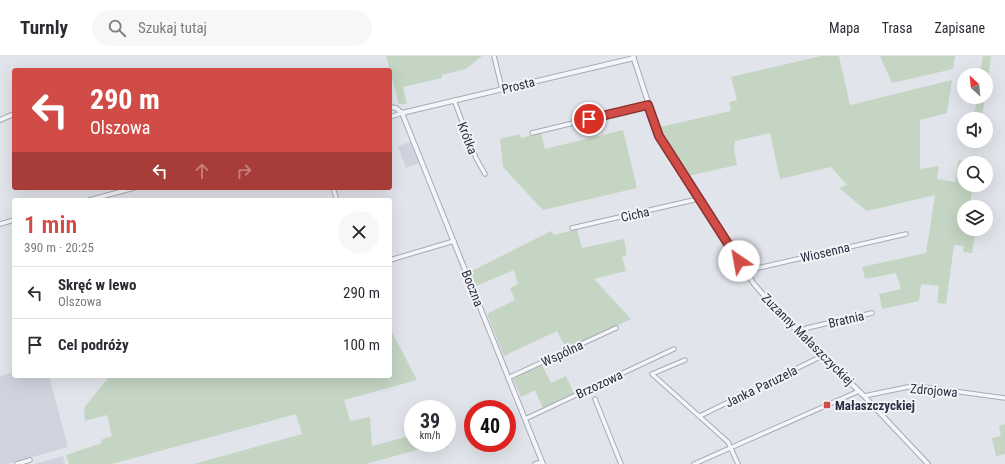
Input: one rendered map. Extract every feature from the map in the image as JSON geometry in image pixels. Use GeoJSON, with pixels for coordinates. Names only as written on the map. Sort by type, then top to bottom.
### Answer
{"type":"FeatureCollection","features":[{"type":"Feature","properties":{"kind":"street"},"geometry":{"type":"LineString","coordinates":[[494,56],[502,89]]}},
{"type":"Feature","properties":{"kind":"street","name":"Prosta"},"geometry":{"type":"LineString","coordinates":[[402,113],[634,57]]}},
{"type":"Feature","properties":{"kind":"street","name":"Zuzanny Małaszczyckiej"},"geometry":{"type":"LineString","coordinates":[[634,57],[659,136],[698,199],[754,284],[782,316],[864,396],[928,464]]}},
{"type":"Feature","properties":{"kind":"street","name":"Krótka"},"geometry":{"type":"LineString","coordinates":[[454,100],[476,158],[485,174]]}},
{"type":"Feature","properties":{"kind":"street"},"geometry":{"type":"LineString","coordinates":[[532,133],[648,105]]}},
{"type":"Feature","properties":{"kind":"street"},"geometry":{"type":"LineString","coordinates":[[392,107],[396,108],[402,113]]}},
{"type":"Feature","properties":{"kind":"street"},"geometry":{"type":"LineString","coordinates":[[392,116],[402,113]]}},
{"type":"Feature","properties":{"kind":"street","name":"Boczna"},"geometry":{"type":"LineString","coordinates":[[402,113],[543,463]]}},
{"type":"Feature","properties":{"kind":"street"},"geometry":{"type":"LineString","coordinates":[[0,120],[12,115]]}},
{"type":"Feature","properties":{"kind":"street"},"geometry":{"type":"LineString","coordinates":[[96,198],[126,190]]}},
{"type":"Feature","properties":{"kind":"street","name":"Cicha"},"geometry":{"type":"LineString","coordinates":[[572,228],[698,199]]}},
{"type":"Feature","properties":{"kind":"street"},"geometry":{"type":"LineString","coordinates":[[0,224],[12,221]]}},
{"type":"Feature","properties":{"kind":"street","name":"Wiosenna"},"geometry":{"type":"LineString","coordinates":[[745,271],[906,234]]}},
{"type":"Feature","properties":{"kind":"street"},"geometry":{"type":"LineString","coordinates":[[392,259],[454,241]]}},
{"type":"Feature","properties":{"kind":"street","name":"Bratnia"},"geometry":{"type":"LineString","coordinates":[[798,332],[807,328],[872,313]]}},
{"type":"Feature","properties":{"kind":"street","name":"Wspólna"},"geometry":{"type":"LineString","coordinates":[[508,378],[616,328]]}},
{"type":"Feature","properties":{"kind":"street","name":"Brzozowa"},"geometry":{"type":"LineString","coordinates":[[525,419],[674,349]]}},
{"type":"Feature","properties":{"kind":"street","name":"Janka Paruzela"},"geometry":{"type":"LineString","coordinates":[[700,416],[822,356]]}},
{"type":"Feature","properties":{"kind":"street"},"geometry":{"type":"LineString","coordinates":[[685,360],[652,374],[728,442],[738,464]]}},
{"type":"Feature","properties":{"kind":"street","name":"Zdrojowa"},"geometry":{"type":"LineString","coordinates":[[864,396],[908,387],[923,387],[1005,398]]}},
{"type":"Feature","properties":{"kind":"street"},"geometry":{"type":"LineString","coordinates":[[694,464],[701,463],[730,448],[859,391]]}},
{"type":"Feature","properties":{"kind":"street"},"geometry":{"type":"LineString","coordinates":[[595,399],[621,464]]}},
{"type":"Feature","properties":{"kind":"street"},"geometry":{"type":"LineString","coordinates":[[17,464],[30,460]]}},
{"type":"Feature","properties":{"kind":"street"},"geometry":{"type":"LineString","coordinates":[[535,464],[543,463]]}},
{"type":"Feature","properties":{"kind":"shaded area"},"geometry":{"type":"Polygon","coordinates":[[[410,142],[419,163],[406,168],[398,146],[410,142]]]}},
{"type":"Feature","properties":{"kind":"shaded area"},"geometry":{"type":"Polygon","coordinates":[[[12,373],[12,378],[50,378],[68,447],[8,464],[0,464],[0,376],[12,373]]]}},
{"type":"Feature","properties":{"kind":"shaded area"},"geometry":{"type":"Polygon","coordinates":[[[63,456],[65,464],[34,464],[63,456]]]}},
{"type":"Feature","properties":{"kind":"green space"},"geometry":{"type":"Polygon","coordinates":[[[386,56],[482,56],[466,69],[442,75],[442,78],[403,87],[407,104],[399,104],[392,78],[392,68],[389,68],[386,56]]]}},
{"type":"Feature","properties":{"kind":"green space"},"geometry":{"type":"Polygon","coordinates":[[[821,56],[839,56],[850,105],[952,80],[947,113],[920,120],[920,169],[939,166],[937,179],[955,182],[957,167],[957,192],[972,192],[970,200],[957,200],[957,236],[975,236],[972,253],[963,252],[964,246],[954,245],[946,304],[937,303],[939,286],[921,284],[919,301],[882,309],[879,294],[901,289],[896,273],[865,279],[862,267],[926,253],[935,195],[867,211],[839,188],[847,185],[831,167],[780,179],[770,133],[735,141],[734,148],[737,165],[688,176],[660,127],[731,111],[729,102],[737,100],[731,77],[821,56]]]}},
{"type":"Feature","properties":{"kind":"green space"},"geometry":{"type":"Polygon","coordinates":[[[880,56],[955,56],[953,69],[892,83],[880,56]]]}},
{"type":"Feature","properties":{"kind":"green space"},"geometry":{"type":"Polygon","coordinates":[[[983,56],[991,56],[989,68],[981,68],[983,56]]]}},
{"type":"Feature","properties":{"kind":"green space"},"geometry":{"type":"Polygon","coordinates":[[[976,104],[984,104],[983,112],[975,112],[976,104]]]}},
{"type":"Feature","properties":{"kind":"green space"},"geometry":{"type":"Polygon","coordinates":[[[623,130],[637,188],[543,210],[503,167],[500,139],[520,134],[521,138],[541,133],[545,149],[623,130]]]}},
{"type":"Feature","properties":{"kind":"green space"},"geometry":{"type":"Polygon","coordinates":[[[577,229],[582,248],[624,239],[627,255],[622,257],[626,271],[594,279],[631,319],[566,349],[557,331],[504,356],[487,314],[515,300],[510,288],[518,284],[514,270],[476,286],[470,272],[551,231],[554,235],[577,229]]]}},
{"type":"Feature","properties":{"kind":"green space"},"geometry":{"type":"Polygon","coordinates":[[[392,332],[417,380],[344,400],[350,421],[370,417],[372,446],[404,437],[404,452],[409,452],[366,464],[194,464],[302,434],[296,414],[112,464],[69,464],[66,455],[102,443],[101,440],[112,436],[107,415],[85,421],[84,408],[108,378],[392,378],[392,332]]]}},
{"type":"Feature","properties":{"kind":"green space"},"geometry":{"type":"Polygon","coordinates":[[[542,365],[551,383],[566,376],[574,393],[543,408],[535,390],[521,397],[513,379],[542,365]]]}},
{"type":"Feature","properties":{"kind":"green space"},"geometry":{"type":"Polygon","coordinates":[[[1005,424],[1005,454],[996,456],[992,438],[1001,436],[999,426],[1005,424]]]}},
{"type":"Feature","properties":{"kind":"place","name":"Małaszczyckiej"},"geometry":{"type":"Point","coordinates":[827,405]}},
{"type":"Feature","properties":{"kind":"route"},"geometry":{"type":"LineString","coordinates":[[589,119],[648,105],[659,136],[739,261]]}}]}
